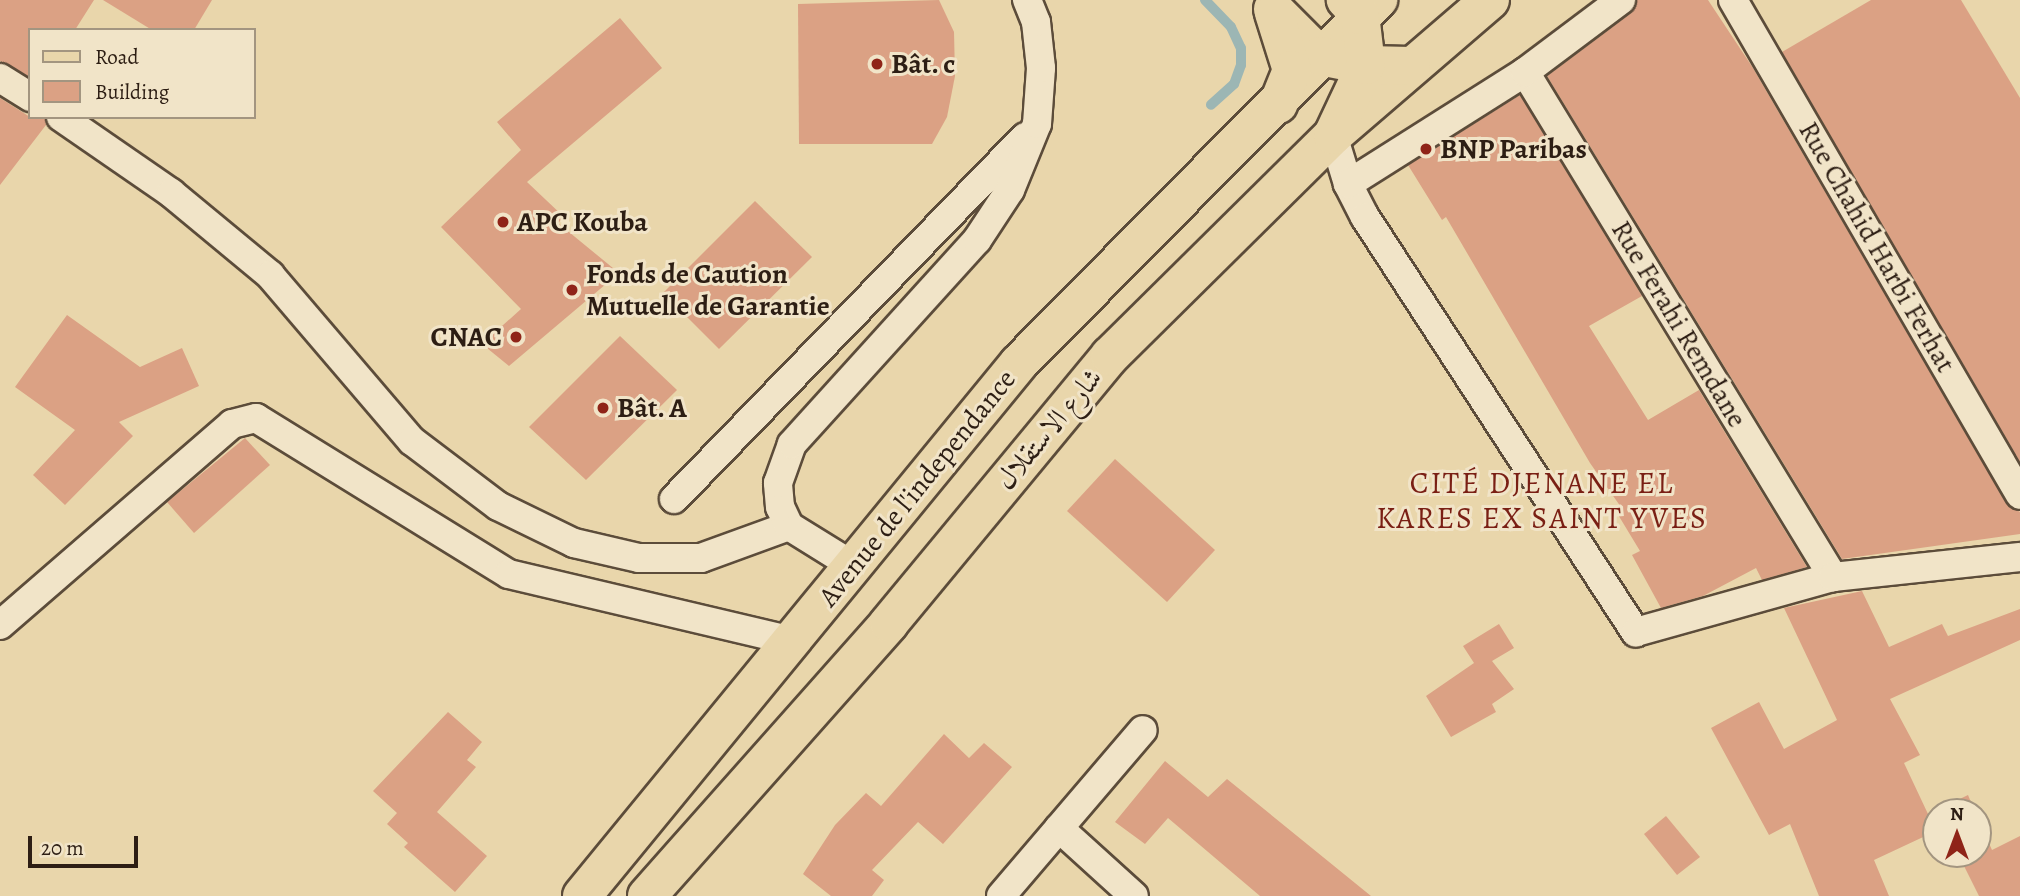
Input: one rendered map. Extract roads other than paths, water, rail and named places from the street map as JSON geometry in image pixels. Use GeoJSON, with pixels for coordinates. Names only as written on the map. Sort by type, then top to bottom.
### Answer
{"type":"FeatureCollection","features":[{"type":"Feature","properties":{"kind":"main road","name":"شارع الاستقلال"},"geometry":{"type":"LineString","coordinates":[[647,896],[889,623],[1110,356],[1333,135],[1490,0]]}},
{"type":"Feature","properties":{"kind":"main road"},"geometry":{"type":"LineString","coordinates":[[1269,4],[1320,56],[1366,65],[1411,66]]}},
{"type":"Feature","properties":{"kind":"main road"},"geometry":{"type":"LineString","coordinates":[[1269,4],[1292,70],[1279,104]]}},
{"type":"Feature","properties":{"kind":"main road"},"geometry":{"type":"LineString","coordinates":[[1279,104],[1361,5]]}},
{"type":"Feature","properties":{"kind":"main road"},"geometry":{"type":"LineString","coordinates":[[1333,135],[1366,65],[1361,5]]}},
{"type":"Feature","properties":{"kind":"main road","name":"Avenue de l'independance"},"geometry":{"type":"LineString","coordinates":[[582,896],[855,567],[1023,358],[1279,104]]}},
{"type":"Feature","properties":{"kind":"street"},"geometry":{"type":"LineString","coordinates":[[855,567],[789,526],[780,507],[778,483],[792,444],[977,240],[1010,190],[1037,124],[1041,68],[1036,22],[1027,0]]}},
{"type":"Feature","properties":{"kind":"street"},"geometry":{"type":"LineString","coordinates":[[1348,184],[1525,72],[1621,0]]}},
{"type":"Feature","properties":{"kind":"street","name":"Rue Chahid Harbi Ferhat"},"geometry":{"type":"LineString","coordinates":[[1733,0],[2020,495]]}},
{"type":"Feature","properties":{"kind":"street","name":"Rue Ferahi Remdane"},"geometry":{"type":"LineString","coordinates":[[1525,72],[1833,577]]}},
{"type":"Feature","properties":{"kind":"street"},"geometry":{"type":"LineString","coordinates":[[0,78],[28,96]]}},
{"type":"Feature","properties":{"kind":"street"},"geometry":{"type":"LineString","coordinates":[[64,119],[171,193],[270,275],[412,441],[498,506],[574,542],[639,558],[701,558],[789,526]]}},
{"type":"Feature","properties":{"kind":"street"},"geometry":{"type":"LineString","coordinates":[[674,499],[1037,124]]}},
{"type":"Feature","properties":{"kind":"street"},"geometry":{"type":"LineString","coordinates":[[1333,135],[1348,184],[1365,217],[1636,632],[1833,577],[2020,557]]}},
{"type":"Feature","properties":{"kind":"street"},"geometry":{"type":"LineString","coordinates":[[0,625],[232,424],[256,418],[509,574],[792,641]]}},
{"type":"Feature","properties":{"kind":"street"},"geometry":{"type":"LineString","coordinates":[[1001,896],[1143,730]]}},
{"type":"Feature","properties":{"kind":"street"},"geometry":{"type":"LineString","coordinates":[[1059,828],[1134,896]]}},
{"type":"Feature","properties":{"kind":"waterway"},"geometry":{"type":"LineString","coordinates":[[1205,0],[1231,27],[1241,48],[1241,65],[1234,84],[1211,105]]}},
{"type":"Feature","properties":{"kind":"place","name":"Bât. c"},"geometry":{"type":"Point","coordinates":[877,64]}},
{"type":"Feature","properties":{"kind":"place","name":"BNP Paribas"},"geometry":{"type":"Point","coordinates":[1426,149]}},
{"type":"Feature","properties":{"kind":"place","name":"APC Kouba"},"geometry":{"type":"Point","coordinates":[503,222]}},
{"type":"Feature","properties":{"kind":"place","name":"Fonds de Caution Mutuelle de Garantie"},"geometry":{"type":"Point","coordinates":[572,290]}},
{"type":"Feature","properties":{"kind":"place","name":"CNAC"},"geometry":{"type":"Point","coordinates":[516,337]}},
{"type":"Feature","properties":{"kind":"place","name":"Bât. A"},"geometry":{"type":"Point","coordinates":[603,408]}},
{"type":"Feature","properties":{"kind":"district","name":"CITÉ DJENANE EL KARES EX SAINT YVES"},"geometry":{"type":"Point","coordinates":[1542,500]}}]}
